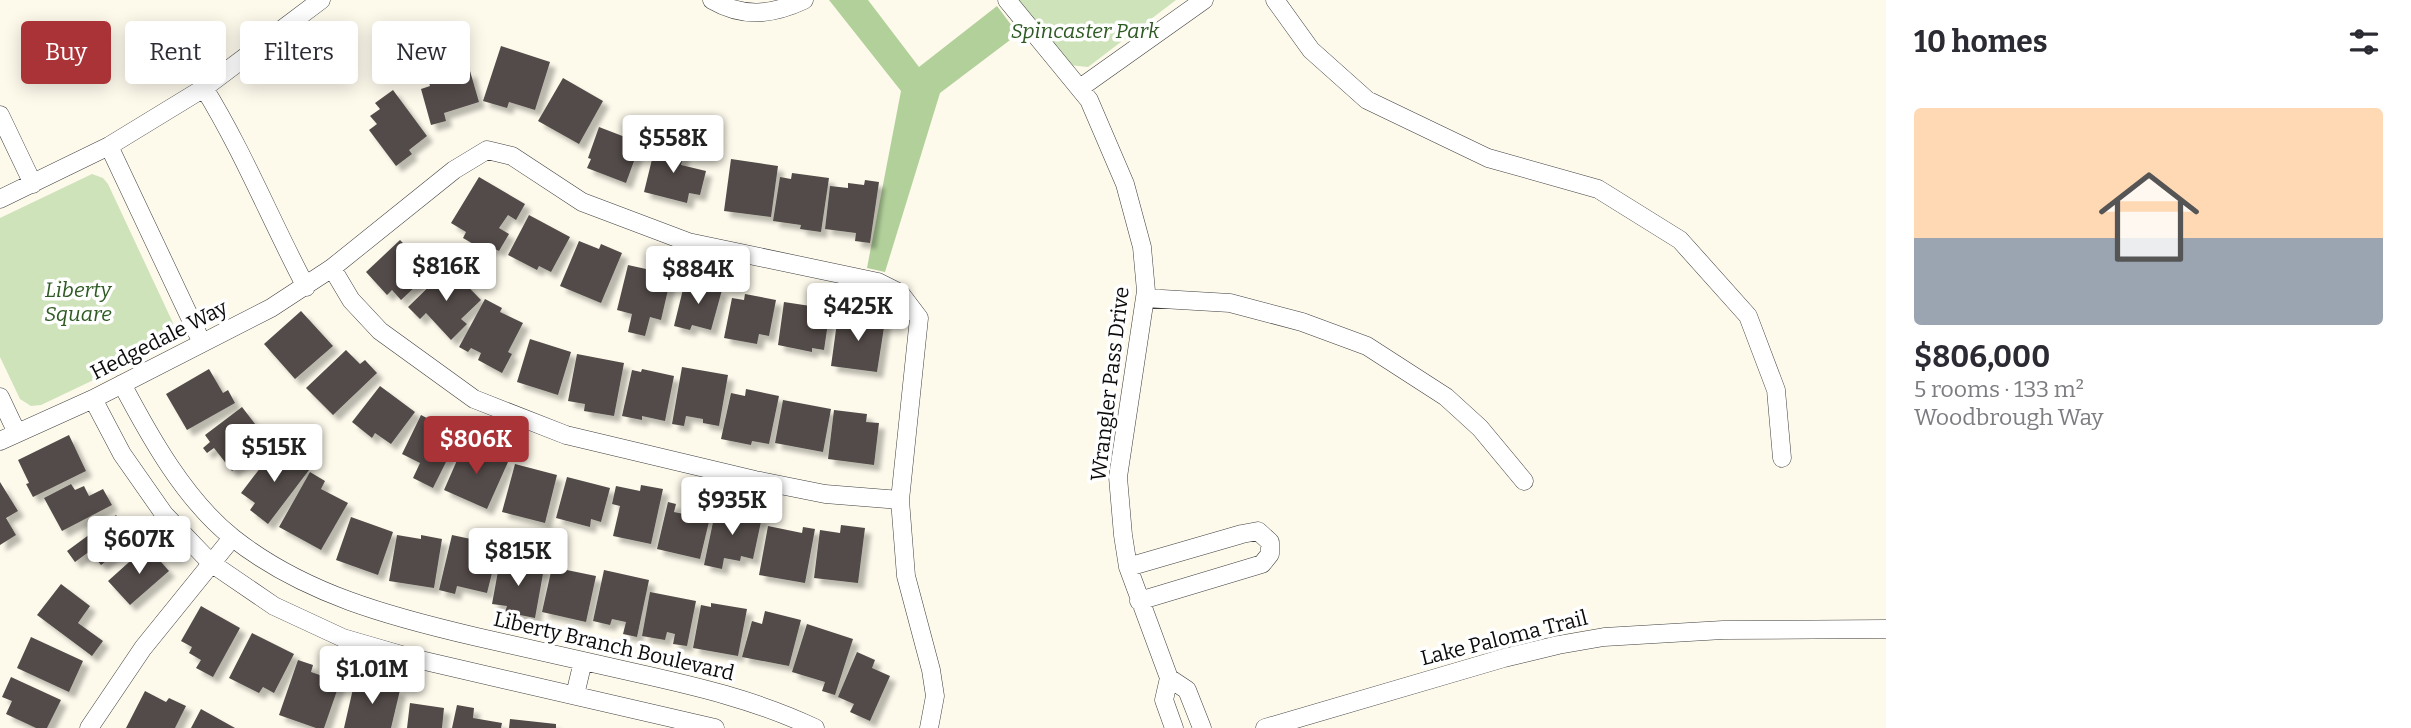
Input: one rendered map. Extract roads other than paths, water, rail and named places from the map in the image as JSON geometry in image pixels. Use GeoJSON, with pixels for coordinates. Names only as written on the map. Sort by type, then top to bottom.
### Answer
{"type":"FeatureCollection","features":[{"type":"Feature","properties":{"kind":"street"},"geometry":{"type":"LineString","coordinates":[[0,198],[109,146],[204,88],[321,0]]}},
{"type":"Feature","properties":{"kind":"street"},"geometry":{"type":"LineString","coordinates":[[712,0],[725,8],[755,13],[783,10],[803,0]]}},
{"type":"Feature","properties":{"kind":"street","name":"Wrangler Pass Drive"},"geometry":{"type":"LineString","coordinates":[[1007,0],[1089,100],[1125,184],[1142,247],[1145,298],[1118,477],[1128,567],[1169,678],[1164,700],[1174,728]]}},
{"type":"Feature","properties":{"kind":"street"},"geometry":{"type":"LineString","coordinates":[[1080,88],[1204,0]]}},
{"type":"Feature","properties":{"kind":"street"},"geometry":{"type":"LineString","coordinates":[[1275,0],[1311,50],[1367,100],[1488,158],[1598,189],[1681,240],[1748,316],[1776,390],[1782,458]]}},
{"type":"Feature","properties":{"kind":"street"},"geometry":{"type":"LineString","coordinates":[[204,88],[223,119],[274,227],[306,287]]}},
{"type":"Feature","properties":{"kind":"street"},"geometry":{"type":"LineString","coordinates":[[0,115],[33,184]]}},
{"type":"Feature","properties":{"kind":"street"},"geometry":{"type":"LineString","coordinates":[[109,146],[202,343]]}},
{"type":"Feature","properties":{"kind":"street","name":"Hedgedale Way"},"geometry":{"type":"LineString","coordinates":[[0,441],[122,384],[271,308],[332,268],[454,170],[488,150],[512,156],[582,202],[688,242],[878,282],[900,293],[919,318],[900,500]]}},
{"type":"Feature","properties":{"kind":"street"},"geometry":{"type":"LineString","coordinates":[[332,268],[351,300],[380,331],[474,399],[518,417],[566,435],[755,480],[825,494],[900,500],[906,576],[931,670],[935,696],[929,728]]}},
{"type":"Feature","properties":{"kind":"street"},"geometry":{"type":"LineString","coordinates":[[1145,298],[1230,303],[1302,322],[1367,346],[1446,397],[1480,428],[1524,481]]}},
{"type":"Feature","properties":{"kind":"street","name":"Liberty Branch Boulevard"},"geometry":{"type":"LineString","coordinates":[[122,384],[150,437],[189,493],[232,538],[294,578],[355,605],[420,624],[707,689],[777,710],[815,728]]}},
{"type":"Feature","properties":{"kind":"street"},"geometry":{"type":"LineString","coordinates":[[0,397],[17,433]]}},
{"type":"Feature","properties":{"kind":"street"},"geometry":{"type":"LineString","coordinates":[[93,398],[122,454],[157,504],[211,563],[274,606],[343,638],[412,658],[715,728]]}},
{"type":"Feature","properties":{"kind":"street"},"geometry":{"type":"LineString","coordinates":[[1128,567],[1258,531],[1270,542],[1270,554],[1262,564],[1139,601]]}},
{"type":"Feature","properties":{"kind":"street"},"geometry":{"type":"LineString","coordinates":[[89,728],[143,648],[232,538]]}},
{"type":"Feature","properties":{"kind":"street","name":"Lake Paloma Trail"},"geometry":{"type":"LineString","coordinates":[[1265,728],[1504,658],[1604,637],[1723,630],[1886,629]]}},
{"type":"Feature","properties":{"kind":"street"},"geometry":{"type":"LineString","coordinates":[[575,695],[583,661]]}},
{"type":"Feature","properties":{"kind":"street","name":"Wrangler Pass Drive"},"geometry":{"type":"LineString","coordinates":[[1169,678],[1187,690],[1202,728]]}},
{"type":"Feature","properties":{"kind":"park label","name":"Spincaster Park"},"geometry":{"type":"Point","coordinates":[1085,31]}},
{"type":"Feature","properties":{"kind":"park label","name":"Liberty Square"},"geometry":{"type":"Point","coordinates":[78,302]}}]}
